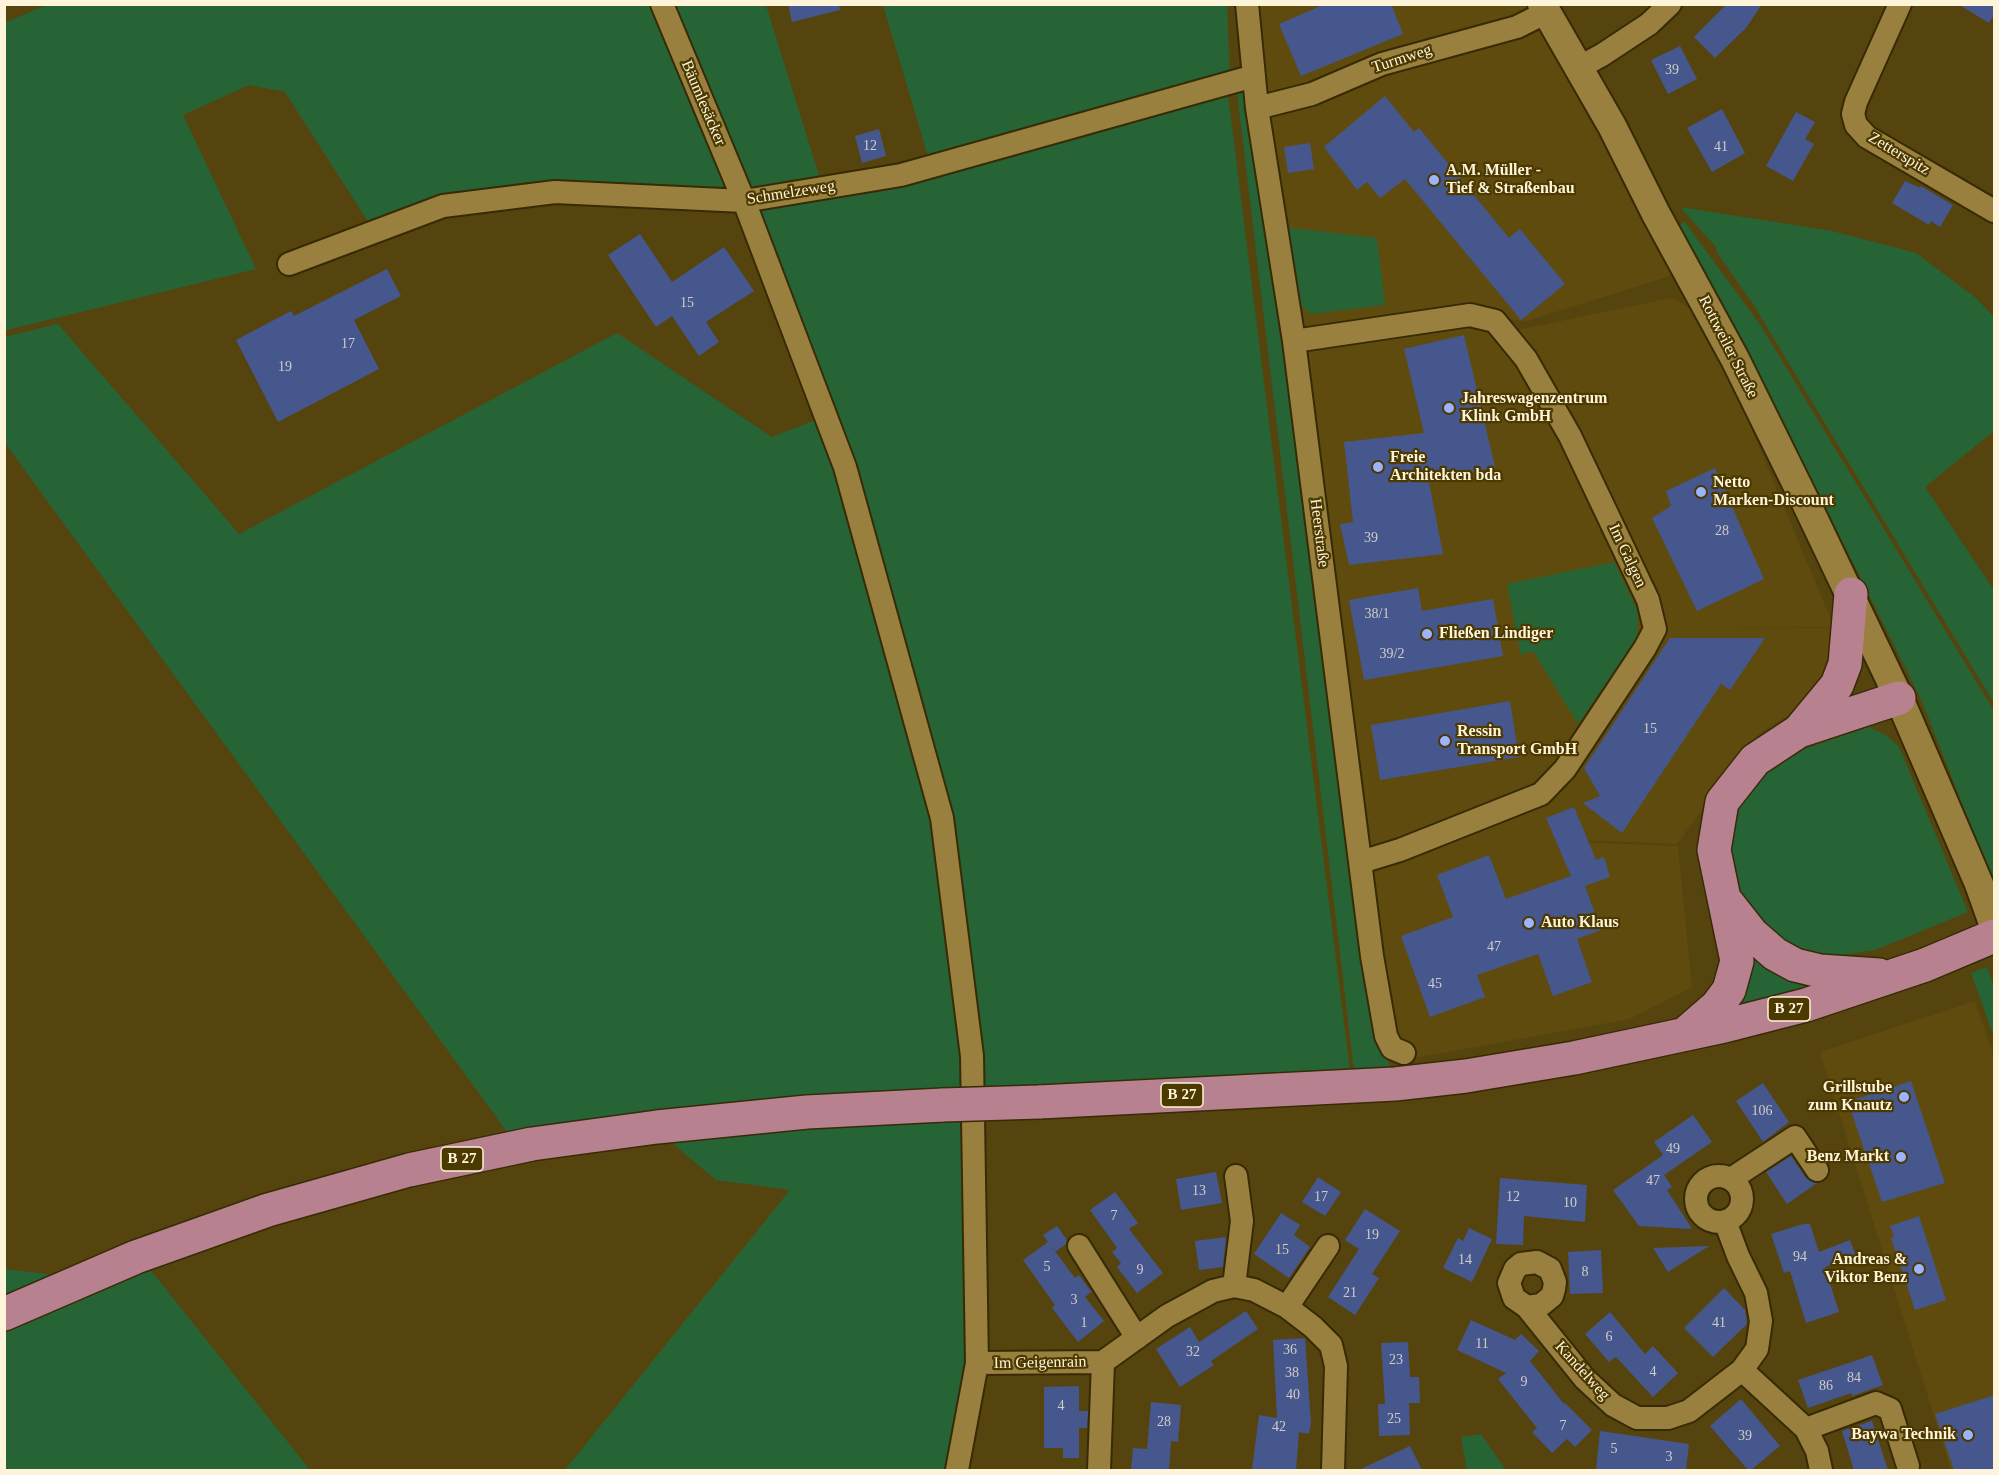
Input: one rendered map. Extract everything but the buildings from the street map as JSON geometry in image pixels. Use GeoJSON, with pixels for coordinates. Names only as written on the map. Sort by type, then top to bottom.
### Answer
{"type":"FeatureCollection","features":[{"type":"Feature","properties":{"kind":"main road"},"geometry":{"type":"LineString","coordinates":[[1799,731],[1837,685],[1845,664],[1851,594]]}},
{"type":"Feature","properties":{"kind":"main road"},"geometry":{"type":"LineString","coordinates":[[1684,1035],[1716,1006],[1729,990],[1737,961],[1714,850],[1722,802],[1755,760],[1799,731],[1899,698]]}},
{"type":"Feature","properties":{"kind":"main road"},"geometry":{"type":"LineString","coordinates":[[1723,897],[1752,934],[1775,954],[1795,965],[1820,971],[1892,977]]}},
{"type":"Feature","properties":{"kind":"main road","name":"B 27"},"geometry":{"type":"LineString","coordinates":[[4,1314],[136,1257],[268,1210],[410,1170],[532,1144],[657,1127],[807,1112],[1324,1089],[1399,1069],[1466,1076],[1574,1058],[1684,1035],[1806,1005],[1892,977],[1995,936]]}},
{"type":"Feature","properties":{"kind":"street","name":"Bäumlesäcker"},"geometry":{"type":"LineString","coordinates":[[662,4],[744,201],[845,466],[942,819],[972,1056],[977,1363],[957,1470]]}},
{"type":"Feature","properties":{"kind":"street","name":"Heerstraße"},"geometry":{"type":"LineString","coordinates":[[1247,4],[1257,108],[1294,341],[1372,956],[1386,1036],[1399,1069]]}},
{"type":"Feature","properties":{"kind":"street"},"geometry":{"type":"LineString","coordinates":[[1580,67],[1649,24],[1671,4]]}},
{"type":"Feature","properties":{"kind":"street","name":"Zetterspitz"},"geometry":{"type":"LineString","coordinates":[[1900,4],[1856,102],[1853,114],[1856,124],[1867,138],[1995,211]]}},
{"type":"Feature","properties":{"kind":"street","name":"Rottweiler Straße"},"geometry":{"type":"LineString","coordinates":[[1545,8],[1580,67],[1730,349],[1851,594],[1899,698],[1995,926]]}},
{"type":"Feature","properties":{"kind":"street","name":"Turmweg"},"geometry":{"type":"LineString","coordinates":[[1257,108],[1312,94],[1382,64],[1517,27],[1545,8]]}},
{"type":"Feature","properties":{"kind":"street","name":"Schmelzeweg"},"geometry":{"type":"LineString","coordinates":[[289,264],[443,206],[555,192],[744,201],[902,175],[1254,76]]}},
{"type":"Feature","properties":{"kind":"street","name":"Im Galgen"},"geometry":{"type":"LineString","coordinates":[[1294,341],[1470,315],[1495,321],[1526,358],[1570,436],[1648,600],[1655,629],[1646,648],[1565,769],[1542,794],[1400,850],[1360,862]]}},
{"type":"Feature","properties":{"kind":"street"},"geometry":{"type":"LineString","coordinates":[[1731,1179],[1795,1137],[1817,1170]]}},
{"type":"Feature","properties":{"kind":"street"},"geometry":{"type":"LineString","coordinates":[[1236,1176],[1242,1221],[1234,1286],[1254,1290],[1287,1307],[1313,1327],[1331,1345],[1336,1366],[1332,1470],[1341,1470]]}},
{"type":"Feature","properties":{"kind":"street"},"geometry":{"type":"LineString","coordinates":[[1724,1176],[1738,1184],[1743,1199],[1737,1213],[1725,1221],[1711,1220],[1705,1216],[1697,1204],[1696,1197],[1702,1183],[1709,1178],[1724,1176]]}},
{"type":"Feature","properties":{"kind":"street"},"geometry":{"type":"LineString","coordinates":[[1725,1221],[1738,1256],[1756,1293],[1761,1321],[1756,1349],[1742,1371],[1806,1430],[1817,1451],[1821,1470]]}},
{"type":"Feature","properties":{"kind":"street"},"geometry":{"type":"LineString","coordinates":[[1079,1246],[1137,1338]]}},
{"type":"Feature","properties":{"kind":"street"},"geometry":{"type":"LineString","coordinates":[[1287,1307],[1328,1246]]}},
{"type":"Feature","properties":{"kind":"street","name":"Im Geigenrain"},"geometry":{"type":"LineString","coordinates":[[977,1363],[1103,1362],[1167,1316],[1213,1291],[1234,1286]]}},
{"type":"Feature","properties":{"kind":"street","name":"Kandelweg"},"geometry":{"type":"LineString","coordinates":[[1527,1307],[1585,1379],[1613,1405],[1637,1418],[1668,1418],[1689,1411],[1742,1371]]}},
{"type":"Feature","properties":{"kind":"street","name":"Im Geigenrain"},"geometry":{"type":"LineString","coordinates":[[1099,1470],[1103,1362]]}},
{"type":"Feature","properties":{"kind":"street"},"geometry":{"type":"LineString","coordinates":[[1806,1430],[1876,1403],[1890,1409],[1908,1466]]}},
{"type":"Feature","properties":{"kind":"shaded area"},"geometry":{"type":"Polygon","coordinates":[[[1252,5],[1538,5],[1677,274],[1527,321],[1497,318],[1297,338],[1252,5]]]}},
{"type":"Feature","properties":{"kind":"shaded area"},"geometry":{"type":"Polygon","coordinates":[[[1671,298],[1692,309],[1745,413],[1834,627],[1692,627],[1833,628],[1833,653],[1823,685],[1794,712],[1759,733],[1677,844],[1577,840],[1576,842],[1678,846],[1692,987],[1630,1019],[1392,1062],[1358,830],[1297,344],[1477,315],[1508,332],[1671,298]]]}},
{"type":"Feature","properties":{"kind":"shaded area"},"geometry":{"type":"Polygon","coordinates":[[[1975,1001],[1994,1057],[1994,1470],[1951,1470],[1820,1052],[1975,1001]]]}},
{"type":"Feature","properties":{"kind":"green space"},"geometry":{"type":"Polygon","coordinates":[[[49,4],[658,5],[739,197],[707,192],[526,182],[444,201],[372,228],[285,92],[249,85],[183,115],[256,269],[7,330],[4,327],[4,23],[49,4]]]}},
{"type":"Feature","properties":{"kind":"green space"},"geometry":{"type":"Polygon","coordinates":[[[665,5],[766,5],[822,185],[745,199],[665,5]]]}},
{"type":"Feature","properties":{"kind":"green space"},"geometry":{"type":"Polygon","coordinates":[[[883,5],[1227,5],[1230,79],[930,163],[883,5]]]}},
{"type":"Feature","properties":{"kind":"green space"},"geometry":{"type":"Polygon","coordinates":[[[1227,86],[1352,1087],[975,1109],[945,819],[847,467],[747,203],[1227,86]]]}},
{"type":"Feature","properties":{"kind":"green space"},"geometry":{"type":"Polygon","coordinates":[[[1247,90],[1384,1047],[1394,1084],[1356,1087],[1237,92],[1247,90]]]}},
{"type":"Feature","properties":{"kind":"green space"},"geometry":{"type":"Polygon","coordinates":[[[1680,207],[1832,231],[1916,253],[1976,298],[1994,317],[1994,431],[1925,487],[1994,590],[1994,703],[1753,304],[1716,251],[1717,248],[1680,207]]]}},
{"type":"Feature","properties":{"kind":"green space"},"geometry":{"type":"Polygon","coordinates":[[[1684,221],[1761,326],[1994,711],[1994,884],[1921,699],[1742,340],[1679,234],[1680,226],[1684,221]]]}},
{"type":"Feature","properties":{"kind":"green space"},"geometry":{"type":"Polygon","coordinates":[[[1284,227],[1377,238],[1385,305],[1311,314],[1296,300],[1284,227]]]}},
{"type":"Feature","properties":{"kind":"green space"},"geometry":{"type":"Polygon","coordinates":[[[58,324],[239,534],[617,333],[772,437],[823,417],[940,818],[970,1108],[521,1151],[5,443],[4,337],[58,324]]]}},
{"type":"Feature","properties":{"kind":"green space"},"geometry":{"type":"Polygon","coordinates":[[[1614,562],[1638,612],[1637,638],[1578,724],[1533,651],[1521,655],[1507,584],[1614,562]]]}},
{"type":"Feature","properties":{"kind":"green space"},"geometry":{"type":"Polygon","coordinates":[[[1869,727],[1886,735],[1899,747],[1968,912],[1875,950],[1815,959],[1788,949],[1739,903],[1728,868],[1732,834],[1740,801],[1759,775],[1790,754],[1869,727]]]}},
{"type":"Feature","properties":{"kind":"green space"},"geometry":{"type":"Polygon","coordinates":[[[1743,952],[1829,984],[1723,1015],[1743,952]]]}},
{"type":"Feature","properties":{"kind":"green space"},"geometry":{"type":"Polygon","coordinates":[[[1987,967],[1994,987],[1994,1037],[1971,973],[1987,967]]]}},
{"type":"Feature","properties":{"kind":"green space"},"geometry":{"type":"Polygon","coordinates":[[[971,1114],[973,1365],[954,1470],[565,1470],[790,1190],[716,1180],[659,1132],[971,1114]]]}},
{"type":"Feature","properties":{"kind":"green space"},"geometry":{"type":"Polygon","coordinates":[[[145,1263],[310,1470],[5,1470],[4,1326],[145,1263]]]}},
{"type":"Feature","properties":{"kind":"green space"},"geometry":{"type":"Polygon","coordinates":[[[5,1269],[64,1276],[5,1302],[5,1269]]]}},
{"type":"Feature","properties":{"kind":"green space"},"geometry":{"type":"Polygon","coordinates":[[[1481,1434],[1506,1470],[1467,1470],[1461,1437],[1481,1434]]]}},
{"type":"Feature","properties":{"kind":"place","name":"A.M. Müller - Tief & Straßenbau"},"geometry":{"type":"Point","coordinates":[1434,180]}},
{"type":"Feature","properties":{"kind":"place","name":"Jahreswagenzentrum Klink GmbH"},"geometry":{"type":"Point","coordinates":[1449,408]}},
{"type":"Feature","properties":{"kind":"place","name":"Freie Architekten bda"},"geometry":{"type":"Point","coordinates":[1378,467]}},
{"type":"Feature","properties":{"kind":"place","name":"Netto Marken-Discount"},"geometry":{"type":"Point","coordinates":[1701,492]}},
{"type":"Feature","properties":{"kind":"place","name":"Fließen Lindiger"},"geometry":{"type":"Point","coordinates":[1427,634]}},
{"type":"Feature","properties":{"kind":"place","name":"Ressin Transport GmbH"},"geometry":{"type":"Point","coordinates":[1445,741]}},
{"type":"Feature","properties":{"kind":"place","name":"Auto Klaus"},"geometry":{"type":"Point","coordinates":[1529,923]}},
{"type":"Feature","properties":{"kind":"place","name":"Grillstube zum Knautz"},"geometry":{"type":"Point","coordinates":[1904,1097]}},
{"type":"Feature","properties":{"kind":"place","name":"Benz Markt"},"geometry":{"type":"Point","coordinates":[1901,1157]}},
{"type":"Feature","properties":{"kind":"place","name":"Andreas & Viktor Benz"},"geometry":{"type":"Point","coordinates":[1919,1269]}},
{"type":"Feature","properties":{"kind":"place","name":"Baywa Technik"},"geometry":{"type":"Point","coordinates":[1968,1435]}}]}
